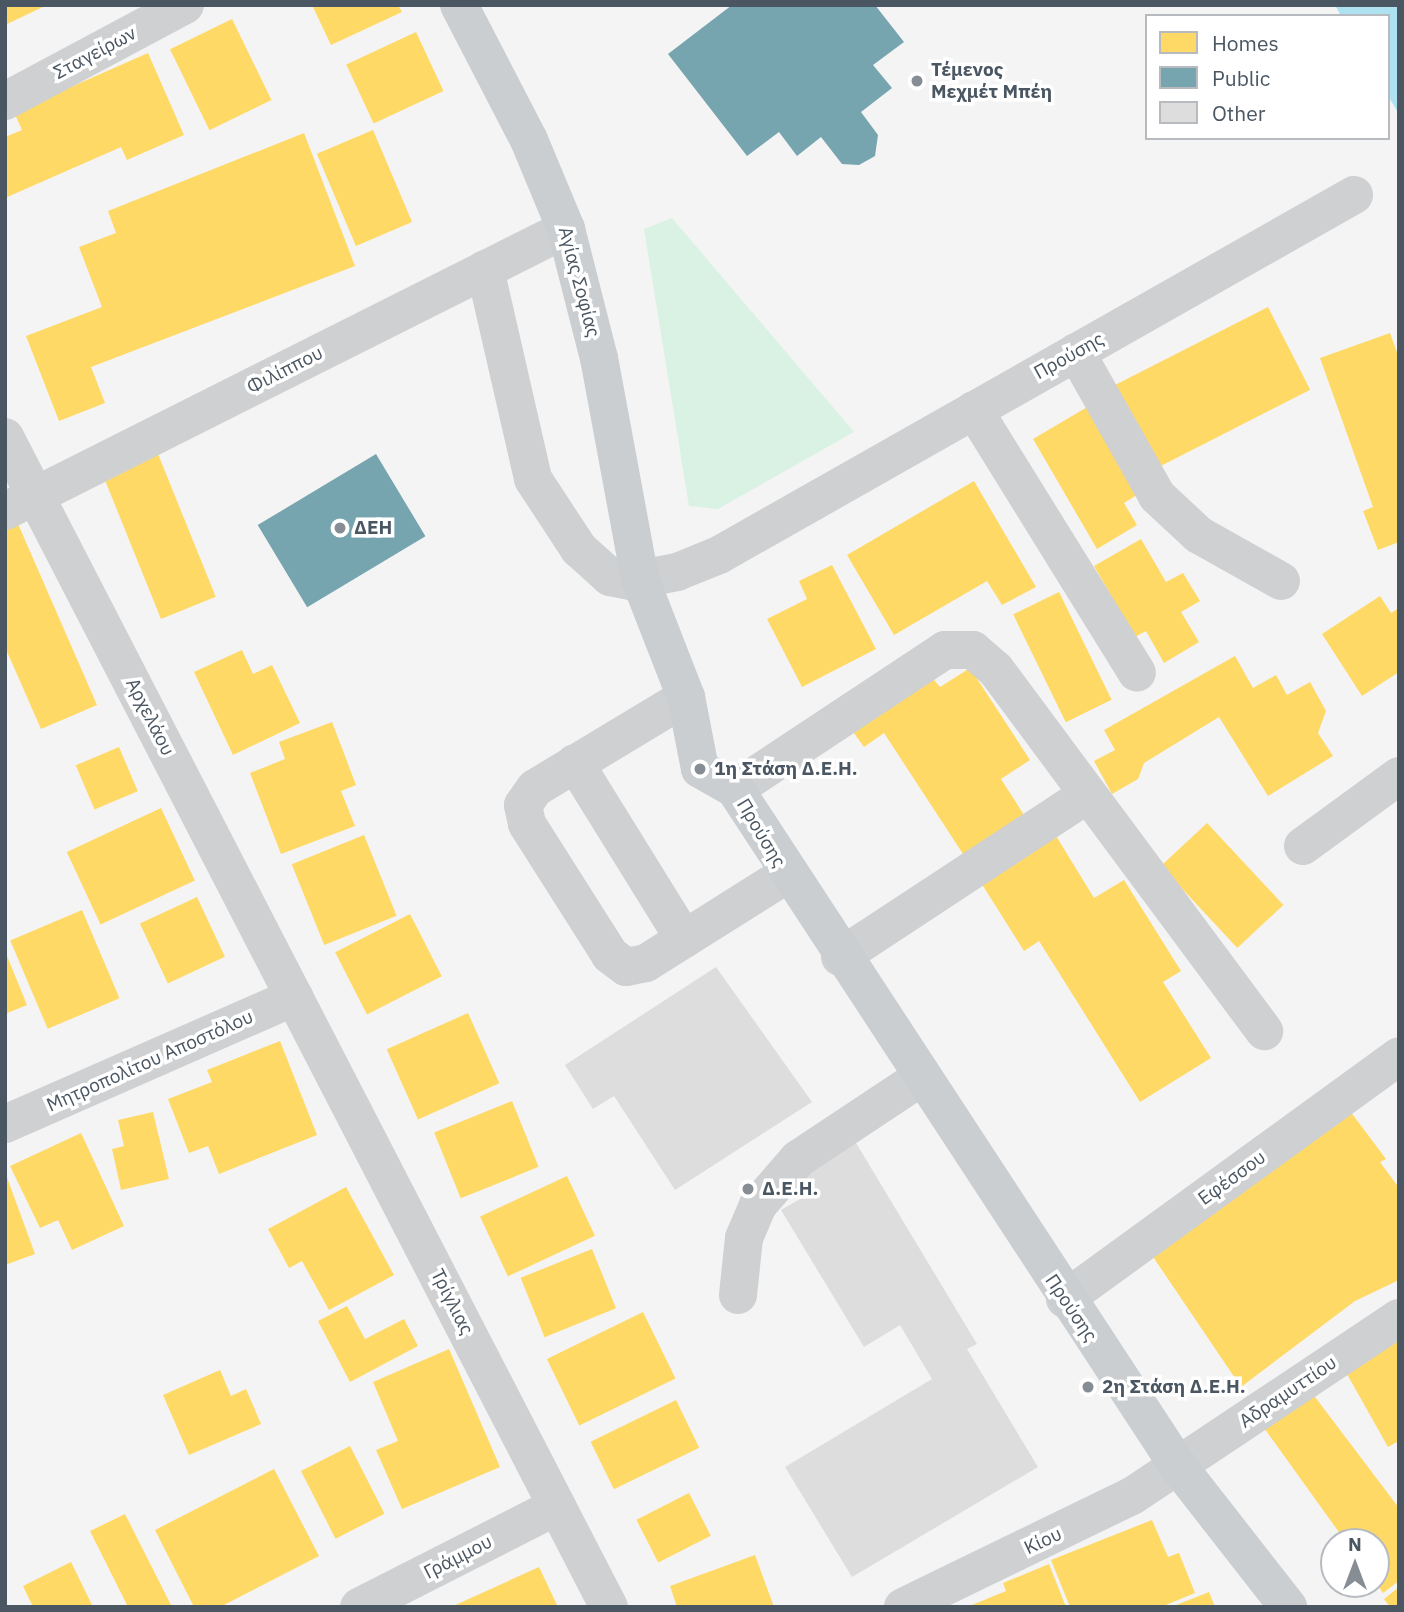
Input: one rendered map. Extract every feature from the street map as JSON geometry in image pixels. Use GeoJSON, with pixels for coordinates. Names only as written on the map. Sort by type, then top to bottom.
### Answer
{"type":"FeatureCollection","features":[{"type":"Feature","properties":{"kind":"main road","name":"Αγίας Σοφίας"},"geometry":{"type":"LineString","coordinates":[[459,5],[529,140],[566,229],[600,358],[640,579]]}},
{"type":"Feature","properties":{"kind":"main road","name":"Προύσης"},"geometry":{"type":"LineString","coordinates":[[640,579],[685,697],[700,769],[735,789],[839,957],[1065,1299],[1178,1466],[1288,1607]]}},
{"type":"Feature","properties":{"kind":"street","name":"Σταγείρων"},"geometry":{"type":"LineString","coordinates":[[5,101],[185,5]]}},
{"type":"Feature","properties":{"kind":"street","name":"Προύσης"},"geometry":{"type":"LineString","coordinates":[[640,579],[719,555],[1354,195]]}},
{"type":"Feature","properties":{"kind":"street","name":"Φιλίππου"},"geometry":{"type":"LineString","coordinates":[[20,503],[566,229]]}},
{"type":"Feature","properties":{"kind":"street"},"geometry":{"type":"LineString","coordinates":[[485,269],[526,457],[542,499],[601,570],[618,580],[640,579]]}},
{"type":"Feature","properties":{"kind":"street"},"geometry":{"type":"LineString","coordinates":[[1076,352],[1157,496],[1199,535],[1281,582]]}},
{"type":"Feature","properties":{"kind":"street"},"geometry":{"type":"LineString","coordinates":[[974,410],[1137,673]]}},
{"type":"Feature","properties":{"kind":"street","name":"Αρχελάου"},"geometry":{"type":"LineString","coordinates":[[5,438],[20,503],[294,997]]}},
{"type":"Feature","properties":{"kind":"street"},"geometry":{"type":"LineString","coordinates":[[735,789],[945,650],[973,650],[996,670],[1264,1031]]}},
{"type":"Feature","properties":{"kind":"street"},"geometry":{"type":"LineString","coordinates":[[685,697],[575,763],[528,795],[527,824],[617,962],[637,967],[786,875]]}},
{"type":"Feature","properties":{"kind":"street"},"geometry":{"type":"LineString","coordinates":[[575,763],[684,939]]}},
{"type":"Feature","properties":{"kind":"street"},"geometry":{"type":"LineString","coordinates":[[1303,846],[1397,781]]}},
{"type":"Feature","properties":{"kind":"street"},"geometry":{"type":"LineString","coordinates":[[839,957],[1087,795]]}},
{"type":"Feature","properties":{"kind":"street","name":"Μητροπολίτου Αποστόλου"},"geometry":{"type":"LineString","coordinates":[[5,1124],[294,997]]}},
{"type":"Feature","properties":{"kind":"street","name":"Τρίγλιας"},"geometry":{"type":"LineString","coordinates":[[294,997],[609,1607]]}},
{"type":"Feature","properties":{"kind":"street","name":"Εφέσσου"},"geometry":{"type":"LineString","coordinates":[[1065,1299],[1399,1056]]}},
{"type":"Feature","properties":{"kind":"street"},"geometry":{"type":"LineString","coordinates":[[738,1295],[744,1238],[758,1205],[798,1159],[919,1078]]}},
{"type":"Feature","properties":{"kind":"street","name":"Αδραμυττίου"},"geometry":{"type":"LineString","coordinates":[[1178,1466],[1399,1318]]}},
{"type":"Feature","properties":{"kind":"street","name":"Κίου"},"geometry":{"type":"LineString","coordinates":[[903,1607],[1104,1512],[1178,1466]]}},
{"type":"Feature","properties":{"kind":"street","name":"Γράμμου"},"geometry":{"type":"LineString","coordinates":[[359,1607],[557,1506]]}},
{"type":"Feature","properties":{"kind":"green space"},"geometry":{"type":"Polygon","coordinates":[[[672,218],[854,432],[718,509],[689,506],[644,229],[672,218]]]}},
{"type":"Feature","properties":{"kind":"water"},"geometry":{"type":"Polygon","coordinates":[[[1335,5],[1399,5],[1399,114],[1390,99],[1390,14],[1340,14],[1335,5]]]}},
{"type":"Feature","properties":{"kind":"building: Homes"},"geometry":{"type":"Polygon","coordinates":[[[5,5],[47,5],[5,25],[5,5]]]}},
{"type":"Feature","properties":{"kind":"building: Homes"},"geometry":{"type":"Polygon","coordinates":[[[312,5],[398,5],[402,12],[331,45],[312,5]]]}},
{"type":"Feature","properties":{"kind":"building: Homes"},"geometry":{"type":"Polygon","coordinates":[[[232,19],[271,100],[209,130],[170,49],[232,19]]]}},
{"type":"Feature","properties":{"kind":"building: Homes"},"geometry":{"type":"Polygon","coordinates":[[[416,32],[443,91],[374,123],[346,65],[416,32]]]}},
{"type":"Feature","properties":{"kind":"building: Homes"},"geometry":{"type":"Polygon","coordinates":[[[148,53],[184,135],[127,160],[121,147],[5,198],[5,137],[22,130],[14,112],[148,53]]]}},
{"type":"Feature","properties":{"kind":"building: Homes"},"geometry":{"type":"Polygon","coordinates":[[[373,130],[412,222],[356,246],[317,154],[373,130]]]}},
{"type":"Feature","properties":{"kind":"building: Homes"},"geometry":{"type":"Polygon","coordinates":[[[304,133],[355,266],[91,367],[105,403],[59,421],[26,336],[102,307],[79,247],[116,233],[108,211],[304,133]]]}},
{"type":"Feature","properties":{"kind":"building: Homes"},"geometry":{"type":"Polygon","coordinates":[[[1268,307],[1310,390],[1149,472],[1107,389],[1268,307]]]}},
{"type":"Feature","properties":{"kind":"building: Homes"},"geometry":{"type":"Polygon","coordinates":[[[1390,333],[1399,358],[1399,542],[1378,550],[1363,511],[1373,507],[1320,358],[1390,333]]]}},
{"type":"Feature","properties":{"kind":"building: Homes"},"geometry":{"type":"Polygon","coordinates":[[[1089,406],[1140,493],[1124,503],[1137,525],[1097,549],[1033,439],[1089,406]]]}},
{"type":"Feature","properties":{"kind":"building: Homes"},"geometry":{"type":"Polygon","coordinates":[[[158,454],[216,597],[161,619],[103,476],[158,454]]]}},
{"type":"Feature","properties":{"kind":"building: Homes"},"geometry":{"type":"Polygon","coordinates":[[[974,481],[1036,587],[1002,605],[987,581],[894,635],[847,555],[974,481]]]}},
{"type":"Feature","properties":{"kind":"building: Homes"},"geometry":{"type":"Polygon","coordinates":[[[15,517],[97,705],[41,729],[5,647],[5,521],[15,517]]]}},
{"type":"Feature","properties":{"kind":"building: Homes"},"geometry":{"type":"Polygon","coordinates":[[[1141,539],[1166,582],[1183,573],[1200,601],[1181,612],[1199,642],[1164,663],[1146,631],[1135,637],[1094,566],[1141,539]]]}},
{"type":"Feature","properties":{"kind":"building: Homes"},"geometry":{"type":"Polygon","coordinates":[[[832,565],[876,649],[802,687],[767,619],[807,599],[799,581],[832,565]]]}},
{"type":"Feature","properties":{"kind":"building: Homes"},"geometry":{"type":"Polygon","coordinates":[[[1059,592],[1112,700],[1066,722],[1013,614],[1059,592]]]}},
{"type":"Feature","properties":{"kind":"building: Homes"},"geometry":{"type":"Polygon","coordinates":[[[1380,596],[1391,613],[1399,608],[1399,672],[1362,696],[1322,634],[1380,596]]]}},
{"type":"Feature","properties":{"kind":"building: Homes"},"geometry":{"type":"Polygon","coordinates":[[[242,650],[253,674],[272,665],[300,723],[233,755],[194,672],[242,650]]]}},
{"type":"Feature","properties":{"kind":"building: Homes"},"geometry":{"type":"Polygon","coordinates":[[[1235,656],[1253,688],[1276,675],[1287,695],[1310,682],[1326,711],[1318,733],[1333,756],[1268,796],[1219,717],[1144,763],[1138,779],[1112,794],[1094,761],[1115,750],[1104,730],[1235,656]]]}},
{"type":"Feature","properties":{"kind":"building: Homes"},"geometry":{"type":"Polygon","coordinates":[[[970,668],[1030,760],[1001,779],[1026,818],[965,857],[884,733],[864,747],[851,729],[930,675],[940,687],[970,668]]]}},
{"type":"Feature","properties":{"kind":"building: Homes"},"geometry":{"type":"Polygon","coordinates":[[[332,722],[356,785],[341,791],[355,826],[281,854],[250,773],[285,759],[279,742],[332,722]]]}},
{"type":"Feature","properties":{"kind":"building: Homes"},"geometry":{"type":"Polygon","coordinates":[[[119,747],[138,791],[94,810],[76,765],[119,747]]]}},
{"type":"Feature","properties":{"kind":"building: Homes"},"geometry":{"type":"Polygon","coordinates":[[[161,808],[195,881],[101,924],[67,852],[161,808]]]}},
{"type":"Feature","properties":{"kind":"building: Homes"},"geometry":{"type":"Polygon","coordinates":[[[1207,823],[1283,905],[1237,948],[1161,866],[1207,823]]]}},
{"type":"Feature","properties":{"kind":"building: Homes"},"geometry":{"type":"Polygon","coordinates":[[[1053,831],[1094,898],[1124,880],[1181,971],[1163,982],[1211,1058],[1140,1102],[1039,941],[1024,951],[978,878],[1053,831]]]}},
{"type":"Feature","properties":{"kind":"building: Homes"},"geometry":{"type":"Polygon","coordinates":[[[364,835],[397,916],[324,945],[292,864],[364,835]]]}},
{"type":"Feature","properties":{"kind":"building: Homes"},"geometry":{"type":"Polygon","coordinates":[[[197,897],[225,957],[168,983],[140,924],[197,897]]]}},
{"type":"Feature","properties":{"kind":"building: Homes"},"geometry":{"type":"Polygon","coordinates":[[[82,910],[120,998],[48,1029],[10,940],[82,910]]]}},
{"type":"Feature","properties":{"kind":"building: Homes"},"geometry":{"type":"Polygon","coordinates":[[[410,914],[442,976],[367,1015],[335,952],[410,914]]]}},
{"type":"Feature","properties":{"kind":"building: Homes"},"geometry":{"type":"Polygon","coordinates":[[[5,951],[27,1005],[5,1014],[5,951]]]}},
{"type":"Feature","properties":{"kind":"building: Homes"},"geometry":{"type":"Polygon","coordinates":[[[468,1013],[499,1083],[418,1120],[387,1049],[468,1013]]]}},
{"type":"Feature","properties":{"kind":"building: Homes"},"geometry":{"type":"Polygon","coordinates":[[[280,1041],[317,1135],[219,1174],[208,1146],[189,1153],[168,1099],[212,1082],[207,1070],[280,1041]]]}},
{"type":"Feature","properties":{"kind":"building: Homes"},"geometry":{"type":"Polygon","coordinates":[[[1341,1099],[1386,1159],[1380,1162],[1399,1188],[1399,1280],[1355,1301],[1241,1387],[1143,1242],[1341,1099]]]}},
{"type":"Feature","properties":{"kind":"building: Homes"},"geometry":{"type":"Polygon","coordinates":[[[512,1101],[539,1167],[461,1198],[434,1132],[512,1101]]]}},
{"type":"Feature","properties":{"kind":"building: Homes"},"geometry":{"type":"Polygon","coordinates":[[[153,1112],[169,1179],[121,1190],[112,1149],[124,1146],[118,1120],[153,1112]]]}},
{"type":"Feature","properties":{"kind":"building: Homes"},"geometry":{"type":"Polygon","coordinates":[[[81,1133],[124,1226],[72,1250],[58,1220],[40,1228],[10,1166],[81,1133]]]}},
{"type":"Feature","properties":{"kind":"building: Homes"},"geometry":{"type":"Polygon","coordinates":[[[5,1172],[35,1254],[5,1265],[5,1172]]]}},
{"type":"Feature","properties":{"kind":"building: Homes"},"geometry":{"type":"Polygon","coordinates":[[[567,1176],[595,1236],[508,1276],[480,1217],[567,1176]]]}},
{"type":"Feature","properties":{"kind":"building: Homes"},"geometry":{"type":"Polygon","coordinates":[[[346,1187],[394,1275],[329,1310],[302,1261],[289,1268],[268,1229],[346,1187]]]}},
{"type":"Feature","properties":{"kind":"building: Homes"},"geometry":{"type":"Polygon","coordinates":[[[592,1249],[616,1308],[545,1337],[521,1278],[592,1249]]]}},
{"type":"Feature","properties":{"kind":"building: Homes"},"geometry":{"type":"Polygon","coordinates":[[[347,1306],[365,1339],[404,1319],[418,1346],[350,1382],[318,1321],[347,1306]]]}},
{"type":"Feature","properties":{"kind":"building: Homes"},"geometry":{"type":"Polygon","coordinates":[[[643,1312],[675,1379],[579,1425],[547,1359],[643,1312]]]}},
{"type":"Feature","properties":{"kind":"building: Homes"},"geometry":{"type":"Polygon","coordinates":[[[1399,1336],[1399,1441],[1388,1447],[1343,1367],[1399,1336]]]}},
{"type":"Feature","properties":{"kind":"building: Homes"},"geometry":{"type":"Polygon","coordinates":[[[449,1349],[500,1467],[402,1509],[376,1450],[398,1441],[373,1382],[449,1349]]]}},
{"type":"Feature","properties":{"kind":"building: Homes"},"geometry":{"type":"Polygon","coordinates":[[[220,1370],[231,1396],[246,1389],[261,1424],[189,1455],[163,1395],[220,1370]]]}},
{"type":"Feature","properties":{"kind":"building: Homes"},"geometry":{"type":"Polygon","coordinates":[[[1312,1393],[1399,1508],[1399,1581],[1390,1588],[1390,1528],[1336,1528],[1264,1428],[1312,1393]]]}},
{"type":"Feature","properties":{"kind":"building: Homes"},"geometry":{"type":"Polygon","coordinates":[[[676,1400],[699,1448],[614,1489],[591,1442],[676,1400]]]}},
{"type":"Feature","properties":{"kind":"building: Homes"},"geometry":{"type":"Polygon","coordinates":[[[350,1446],[385,1514],[335,1539],[301,1471],[350,1446]]]}},
{"type":"Feature","properties":{"kind":"building: Homes"},"geometry":{"type":"Polygon","coordinates":[[[274,1469],[319,1556],[220,1607],[194,1607],[155,1530],[274,1469]]]}},
{"type":"Feature","properties":{"kind":"building: Homes"},"geometry":{"type":"Polygon","coordinates":[[[689,1493],[711,1536],[658,1563],[636,1520],[689,1493]]]}},
{"type":"Feature","properties":{"kind":"building: Homes"},"geometry":{"type":"Polygon","coordinates":[[[125,1514],[172,1607],[128,1607],[90,1531],[125,1514]]]}},
{"type":"Feature","properties":{"kind":"building: Homes"},"geometry":{"type":"Polygon","coordinates":[[[1152,1520],[1168,1557],[1179,1553],[1195,1593],[1161,1607],[1070,1607],[1051,1560],[1152,1520]]]}},
{"type":"Feature","properties":{"kind":"building: Homes"},"geometry":{"type":"Polygon","coordinates":[[[755,1555],[774,1607],[677,1607],[670,1586],[755,1555]]]}},
{"type":"Feature","properties":{"kind":"building: Homes"},"geometry":{"type":"Polygon","coordinates":[[[71,1562],[93,1607],[33,1607],[23,1586],[71,1562]]]}},
{"type":"Feature","properties":{"kind":"building: Homes"},"geometry":{"type":"Polygon","coordinates":[[[1049,1564],[1066,1607],[967,1607],[1006,1591],[1003,1583],[1049,1564]]]}},
{"type":"Feature","properties":{"kind":"building: Homes"},"geometry":{"type":"Polygon","coordinates":[[[539,1567],[558,1607],[451,1607],[539,1567]]]}},
{"type":"Feature","properties":{"kind":"building: Homes"},"geometry":{"type":"Polygon","coordinates":[[[1399,1587],[1399,1607],[1390,1607],[1384,1599],[1390,1598],[1390,1594],[1399,1587]]]}},
{"type":"Feature","properties":{"kind":"building: Homes"},"geometry":{"type":"Polygon","coordinates":[[[1209,1592],[1215,1607],[1171,1607],[1209,1592]]]}},
{"type":"Feature","properties":{"kind":"building: Public"},"geometry":{"type":"Polygon","coordinates":[[[732,5],[875,5],[904,42],[873,65],[892,88],[861,112],[878,135],[875,156],[859,165],[842,164],[821,137],[797,156],[779,132],[747,156],[668,54],[732,5]]]}},
{"type":"Feature","properties":{"kind":"building: Public","name":"ΔΕΗ"},"geometry":{"type":"Polygon","coordinates":[[[376,454],[425,536],[307,607],[258,525],[376,454]]]}},
{"type":"Feature","properties":{"kind":"building: Other"},"geometry":{"type":"Polygon","coordinates":[[[716,967],[812,1102],[675,1190],[614,1096],[593,1109],[565,1065],[716,967]]]}},
{"type":"Feature","properties":{"kind":"building: Other"},"geometry":{"type":"Polygon","coordinates":[[[847,1128],[977,1344],[967,1349],[1038,1467],[852,1577],[785,1467],[932,1379],[900,1325],[864,1347],[781,1210],[807,1195],[798,1159],[847,1128]]]}},
{"type":"Feature","properties":{"kind":"place","name":"Τέμενος Μεχμέτ Μπέη"},"geometry":{"type":"Point","coordinates":[917,81]}},
{"type":"Feature","properties":{"kind":"place","name":"ΔΕΗ"},"geometry":{"type":"Point","coordinates":[340,528]}},
{"type":"Feature","properties":{"kind":"place","name":"1η Στάση Δ.Ε.Η."},"geometry":{"type":"Point","coordinates":[700,769]}},
{"type":"Feature","properties":{"kind":"place","name":"Δ.Ε.Η."},"geometry":{"type":"Point","coordinates":[748,1189]}},
{"type":"Feature","properties":{"kind":"place","name":"2η Στάση Δ.Ε.Η."},"geometry":{"type":"Point","coordinates":[1088,1387]}}]}
